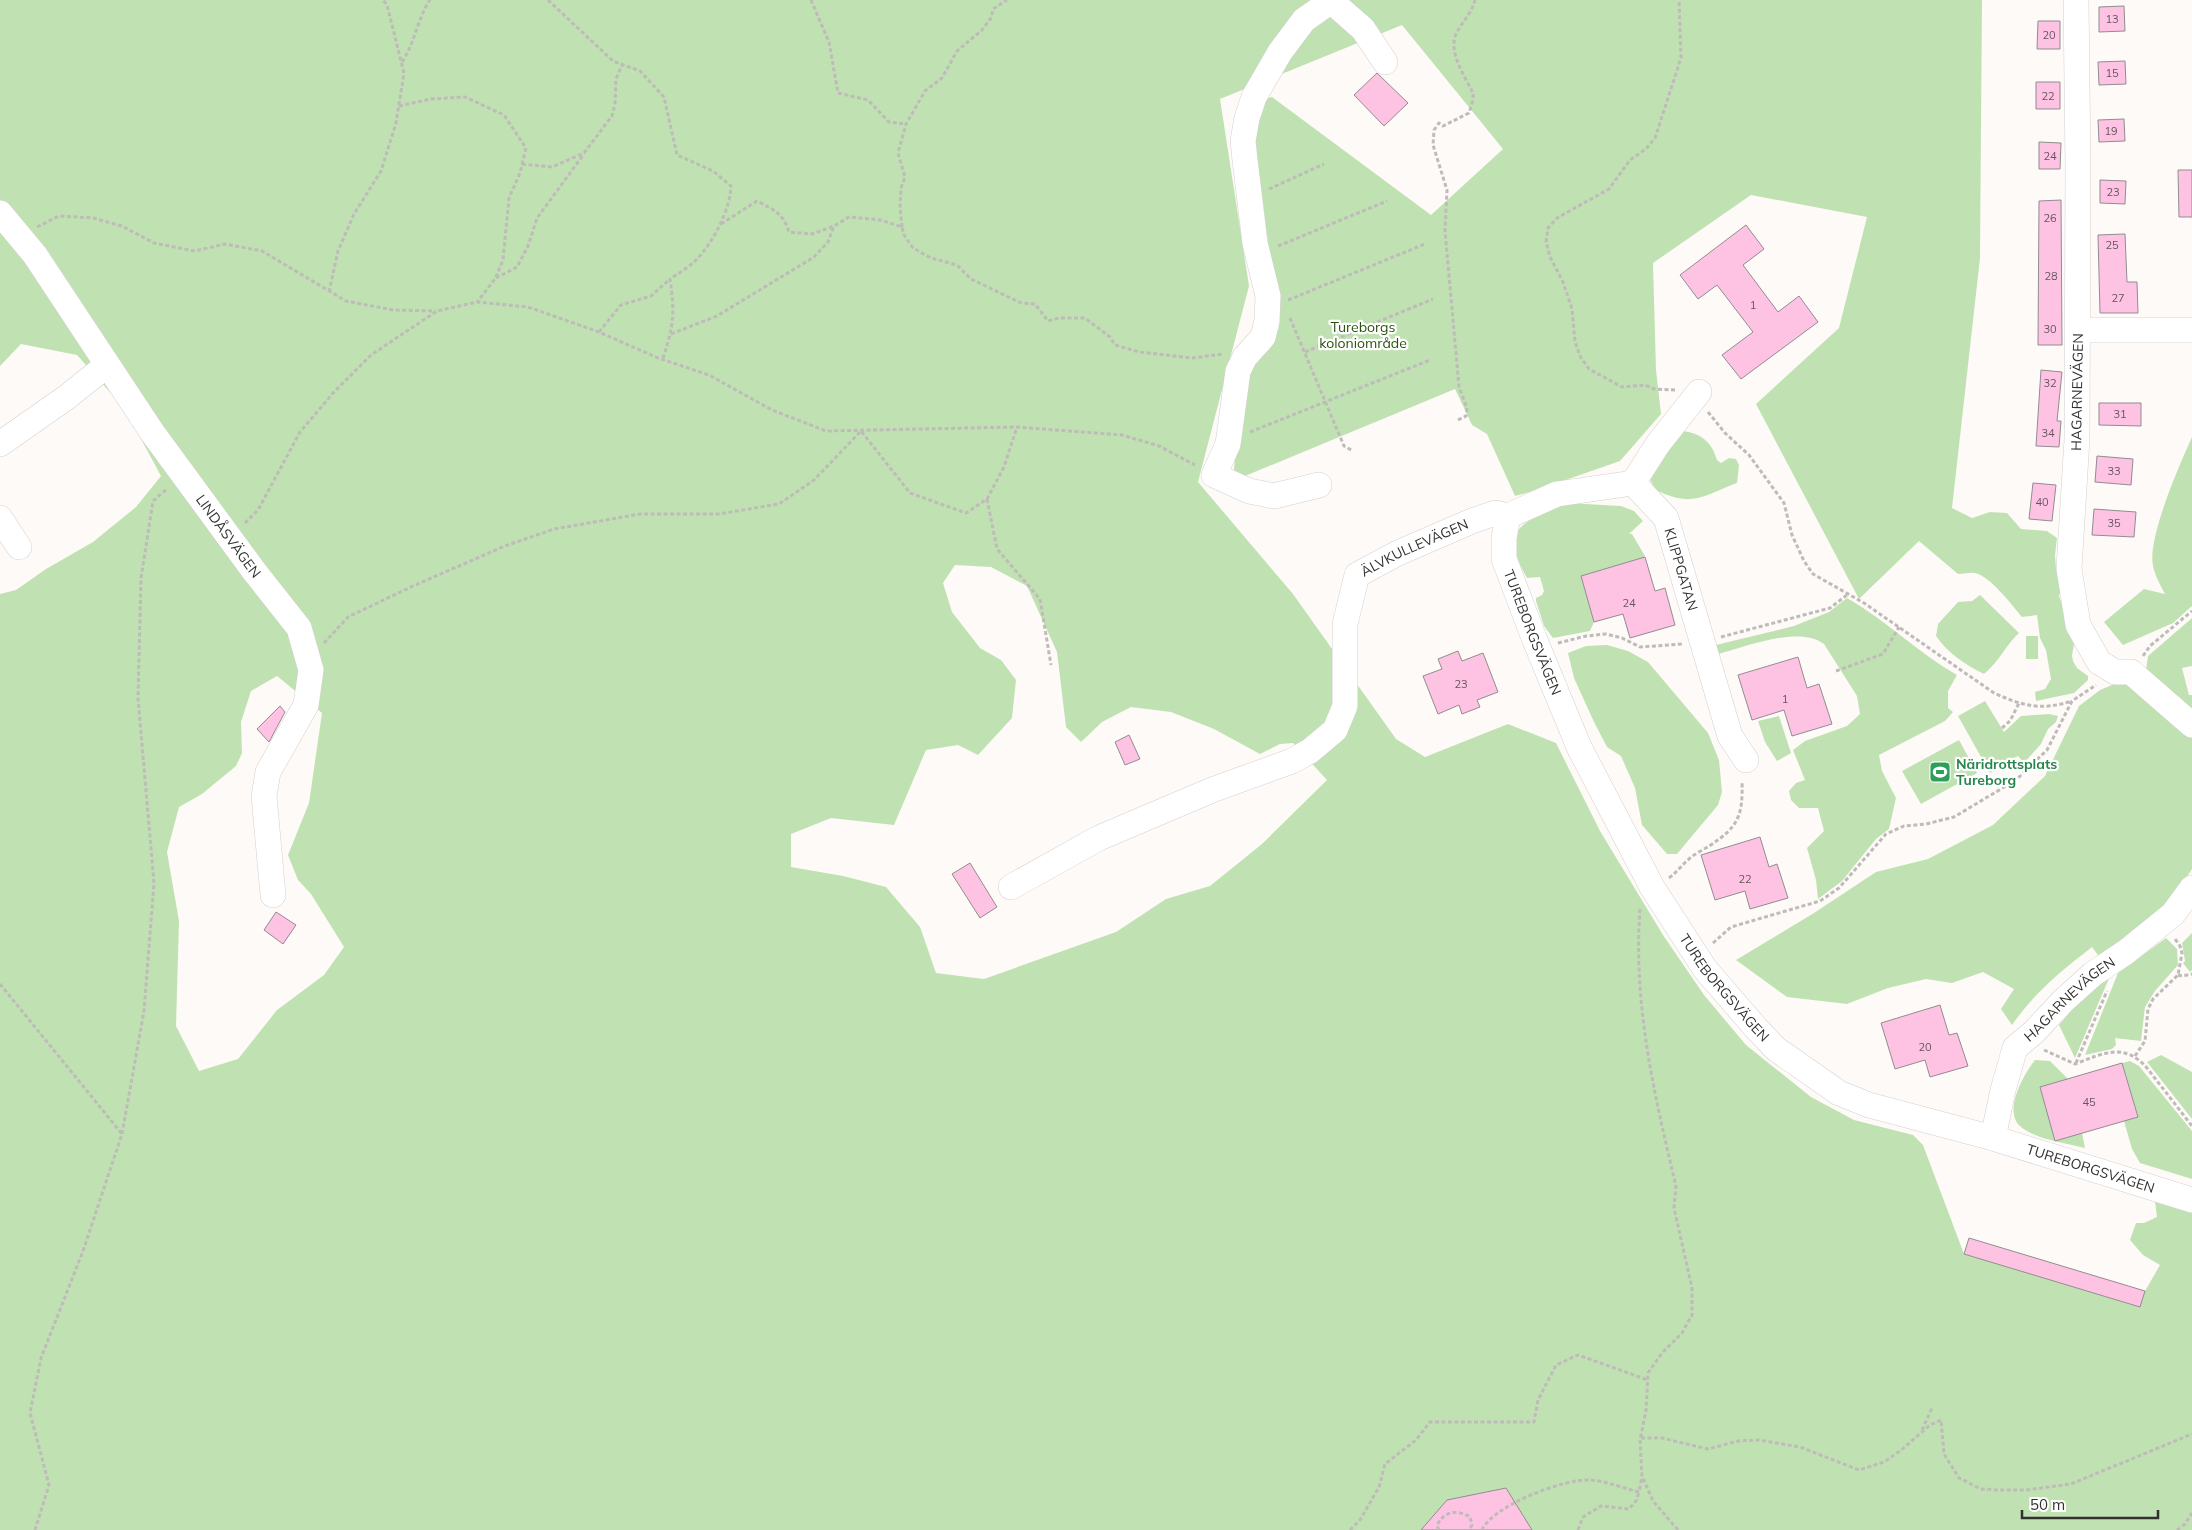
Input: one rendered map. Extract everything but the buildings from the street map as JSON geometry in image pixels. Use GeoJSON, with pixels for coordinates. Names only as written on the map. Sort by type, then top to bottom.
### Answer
{"type":"FeatureCollection","features":[{"type":"Feature","properties":{"kind":"street","name":"HAGARNEVÄGEN"},"geometry":{"type":"LineString","coordinates":[[2076,0],[2077,439],[2069,570],[2078,625],[2099,662],[2123,672],[2192,725]]}},
{"type":"Feature","properties":{"kind":"street"},"geometry":{"type":"LineString","coordinates":[[1319,485],[1274,496],[1249,491],[1214,475],[1228,444],[1238,371],[1245,357],[1263,337],[1267,321],[1268,296],[1255,243],[1243,141],[1247,118],[1254,97],[1280,52],[1304,20],[1330,1],[1363,29],[1385,62]]}},
{"type":"Feature","properties":{"kind":"street","name":"LINDÅSVÄGEN"},"geometry":{"type":"LineString","coordinates":[[0,213],[21,236],[152,432],[254,571],[299,628],[311,670],[306,705],[268,772],[264,796],[273,895]]}},
{"type":"Feature","properties":{"kind":"street"},"geometry":{"type":"LineString","coordinates":[[2078,330],[2192,330]]}},
{"type":"Feature","properties":{"kind":"street"},"geometry":{"type":"LineString","coordinates":[[0,444],[67,397],[107,365]]}},
{"type":"Feature","properties":{"kind":"street"},"geometry":{"type":"LineString","coordinates":[[1508,516],[1557,494],[1633,483],[1658,444],[1699,392]]}},
{"type":"Feature","properties":{"kind":"street","name":"KLIPPGATAN"},"geometry":{"type":"LineString","coordinates":[[1633,483],[1666,518],[1730,736],[1744,767]]}},
{"type":"Feature","properties":{"kind":"street","name":"ÄLVKULLEVÄGEN"},"geometry":{"type":"LineString","coordinates":[[1011,887],[1099,838],[1212,790],[1292,761],[1310,751],[1335,730],[1345,706],[1345,624],[1357,575],[1398,553],[1472,521],[1495,513],[1508,516]]}},
{"type":"Feature","properties":{"kind":"street","name":"TUREBORGSVÄGEN"},"geometry":{"type":"LineString","coordinates":[[1508,516],[1504,538],[1504,559],[1534,638],[1580,747],[1657,880],[1705,969],[1726,995],[1776,1049],[1839,1093],[1870,1105],[1993,1138],[2192,1200]]}},
{"type":"Feature","properties":{"kind":"street"},"geometry":{"type":"LineString","coordinates":[[0,518],[19,547]]}},
{"type":"Feature","properties":{"kind":"street","name":"HAGARNEVÄGEN"},"geometry":{"type":"LineString","coordinates":[[1993,1138],[2002,1090],[2015,1048],[2034,1032],[2062,1001],[2093,974],[2126,952],[2173,914],[2192,888]]}},
{"type":"Feature","properties":{"kind":"path"},"geometry":{"type":"LineString","coordinates":[[330,292],[338,251],[354,214],[381,171],[396,123],[404,73],[387,5],[383,0]]}},
{"type":"Feature","properties":{"kind":"path"},"geometry":{"type":"LineString","coordinates":[[401,63],[408,53],[416,27],[430,0]]}},
{"type":"Feature","properties":{"kind":"path"},"geometry":{"type":"LineString","coordinates":[[548,0],[613,61],[640,71],[664,97],[678,155],[713,170],[731,186],[730,199],[721,224],[696,260],[651,296],[621,305],[599,332]]}},
{"type":"Feature","properties":{"kind":"path"},"geometry":{"type":"LineString","coordinates":[[811,0],[829,42],[838,93],[868,100],[889,122],[906,124]]}},
{"type":"Feature","properties":{"kind":"path"},"geometry":{"type":"LineString","coordinates":[[1007,0],[993,9],[991,18],[982,30],[957,52],[942,78],[925,91],[906,124],[898,153],[905,177],[901,188],[900,207],[904,234],[913,248],[931,258],[957,265],[971,279],[1021,303],[1035,304],[1048,321],[1059,318],[1085,318],[1110,337],[1115,345],[1139,352],[1192,358],[1230,353]]}},
{"type":"Feature","properties":{"kind":"path"},"geometry":{"type":"LineString","coordinates":[[1458,420],[1466,416],[1467,408],[1459,387],[1445,231],[1447,190],[1434,145],[1434,130],[1439,123],[1442,126],[1469,113],[1473,93],[1455,55],[1455,36],[1475,0]]}},
{"type":"Feature","properties":{"kind":"path"},"geometry":{"type":"LineString","coordinates":[[1679,0],[1681,58],[1655,138],[1646,149],[1630,160],[1609,189],[1557,218],[1548,228],[1546,242],[1550,257],[1556,273],[1563,282],[1572,308],[1575,342],[1581,358],[1589,369],[1622,387],[1645,385],[1654,389],[1699,392],[1710,416],[1749,455],[1784,502],[1792,535],[1813,574],[1899,627],[1994,692],[2019,703],[2036,707],[2055,706],[2072,701],[2123,672],[2150,646],[2192,611]]}},
{"type":"Feature","properties":{"kind":"path"},"geometry":{"type":"LineString","coordinates":[[495,279],[517,267],[528,246],[537,218],[561,188],[612,116],[615,104],[616,78],[622,64]]}},
{"type":"Feature","properties":{"kind":"path"},"geometry":{"type":"LineString","coordinates":[[399,106],[431,99],[465,97],[504,115],[526,148],[520,173],[509,198],[503,260],[495,279],[477,302]]}},
{"type":"Feature","properties":{"kind":"path"},"geometry":{"type":"LineString","coordinates":[[522,164],[552,167],[584,153]]}},
{"type":"Feature","properties":{"kind":"path"},"geometry":{"type":"LineString","coordinates":[[1270,198],[1269,188],[1324,164]]}},
{"type":"Feature","properties":{"kind":"path"},"geometry":{"type":"LineString","coordinates":[[721,224],[757,201],[779,214],[786,221],[789,232],[812,234],[834,226],[848,217],[881,220],[902,227]]}},
{"type":"Feature","properties":{"kind":"path"},"geometry":{"type":"LineString","coordinates":[[1275,247],[1387,202]]}},
{"type":"Feature","properties":{"kind":"path"},"geometry":{"type":"LineString","coordinates":[[21,236],[59,216],[93,218],[122,226],[154,243],[162,245],[195,251],[225,244],[262,251],[346,301],[393,310],[437,311],[477,302],[528,307],[599,332],[658,358],[663,358],[709,375],[772,410],[826,431],[1017,427],[1122,435],[1159,446],[1214,475]]}},
{"type":"Feature","properties":{"kind":"path"},"geometry":{"type":"LineString","coordinates":[[671,334],[717,316],[814,257],[828,242],[834,226]]}},
{"type":"Feature","properties":{"kind":"path"},"geometry":{"type":"LineString","coordinates":[[1283,302],[1426,244]]}},
{"type":"Feature","properties":{"kind":"path"},"geometry":{"type":"LineString","coordinates":[[663,358],[671,334],[674,311],[670,279]]}},
{"type":"Feature","properties":{"kind":"path"},"geometry":{"type":"LineString","coordinates":[[1305,352],[1433,299]]}},
{"type":"Feature","properties":{"kind":"path"},"geometry":{"type":"LineString","coordinates":[[1286,310],[1344,446],[1353,450]]}},
{"type":"Feature","properties":{"kind":"path"},"geometry":{"type":"LineString","coordinates":[[230,538],[258,510],[300,432],[334,392],[371,355],[437,311]]}},
{"type":"Feature","properties":{"kind":"path"},"geometry":{"type":"LineString","coordinates":[[1249,433],[1430,360]]}},
{"type":"Feature","properties":{"kind":"path"},"geometry":{"type":"LineString","coordinates":[[861,431],[910,493],[966,513],[987,499],[1004,467],[1017,427]]}},
{"type":"Feature","properties":{"kind":"path"},"geometry":{"type":"LineString","coordinates":[[308,659],[348,617],[505,546],[554,529],[640,514],[719,514],[779,504],[814,480],[861,431]]}},
{"type":"Feature","properties":{"kind":"path"},"geometry":{"type":"LineString","coordinates":[[35,1530],[49,1485],[30,1413],[41,1358],[83,1251],[122,1134],[144,1011],[154,883],[138,698],[141,578],[153,501],[183,475]]}},
{"type":"Feature","properties":{"kind":"path"},"geometry":{"type":"LineString","coordinates":[[987,499],[997,549],[1040,599],[1051,665]]}},
{"type":"Feature","properties":{"kind":"path"},"geometry":{"type":"LineString","coordinates":[[1550,645],[1586,636],[1606,634],[1622,638],[1640,647],[1702,642],[1830,608],[1847,595]]}},
{"type":"Feature","properties":{"kind":"path"},"geometry":{"type":"LineString","coordinates":[[1836,671],[1884,654],[1899,627]]}},
{"type":"Feature","properties":{"kind":"path"},"geometry":{"type":"LineString","coordinates":[[1708,947],[1731,927],[1820,901],[1839,888],[1886,834],[1904,826],[1926,824],[1954,817],[2016,780],[2047,750],[2072,701]]}},
{"type":"Feature","properties":{"kind":"path"},"geometry":{"type":"LineString","coordinates":[[2002,728],[2010,721],[2019,703]]}},
{"type":"Feature","properties":{"kind":"path"},"geometry":{"type":"LineString","coordinates":[[1578,1530],[1582,1517],[1601,1506],[1629,1509],[1636,1501],[1642,1476],[1641,1438],[1646,1411],[1648,1373],[1662,1352],[1682,1333],[1692,1315],[1692,1288],[1674,1208],[1676,1186],[1644,1035],[1638,941],[1641,904],[1657,880],[1666,880],[1679,870],[1689,858],[1726,834],[1736,823],[1742,807],[1744,767]]}},
{"type":"Feature","properties":{"kind":"path"},"geometry":{"type":"LineString","coordinates":[[2135,1056],[2145,1041],[2148,1009],[2153,999],[2178,975],[2182,953]]}},
{"type":"Feature","properties":{"kind":"path"},"geometry":{"type":"LineString","coordinates":[[2178,975],[2192,974]]}},
{"type":"Feature","properties":{"kind":"path"},"geometry":{"type":"LineString","coordinates":[[0,984],[122,1134]]}},
{"type":"Feature","properties":{"kind":"path"},"geometry":{"type":"LineString","coordinates":[[2075,1064],[2108,986]]}},
{"type":"Feature","properties":{"kind":"path"},"geometry":{"type":"LineString","coordinates":[[2036,1047],[2075,1064],[2103,1054],[2118,1052],[2129,1053],[2135,1056],[2147,1068],[2192,1126]]}},
{"type":"Feature","properties":{"kind":"path"},"geometry":{"type":"LineString","coordinates":[[1350,1530],[1360,1520],[1379,1487],[1385,1464],[1416,1440],[1430,1422],[1534,1422],[1538,1400],[1556,1365],[1578,1355],[1648,1380]]}},
{"type":"Feature","properties":{"kind":"path"},"geometry":{"type":"LineString","coordinates":[[1921,1433],[1932,1408]]}},
{"type":"Feature","properties":{"kind":"path"},"geometry":{"type":"LineString","coordinates":[[1641,1438],[1662,1438],[1708,1449],[1738,1441],[1759,1440],[1800,1447],[1816,1455],[1859,1470],[1884,1462],[1930,1425],[1941,1420],[1944,1454],[1959,1478],[1981,1489],[2026,1490],[2071,1484],[2192,1434]]}},
{"type":"Feature","properties":{"kind":"path"},"geometry":{"type":"LineString","coordinates":[[1642,1476],[1653,1501],[1678,1530]]}},
{"type":"Feature","properties":{"kind":"path"},"geometry":{"type":"LineString","coordinates":[[1482,1530],[1486,1521],[1518,1500],[1561,1485],[1589,1480],[1639,1492]]}},
{"type":"Feature","properties":{"kind":"path"},"geometry":{"type":"LineString","coordinates":[[1439,1530],[1437,1526],[1443,1517],[1454,1512],[1462,1512],[1470,1518],[1472,1525],[1469,1530]]}},
{"type":"Feature","properties":{"kind":"path"},"geometry":{"type":"LineString","coordinates":[[2177,1530],[2186,1524],[2192,1513]]}},
{"type":"Feature","properties":{"kind":"green space","name":"Tureborgs koloniområde"},"geometry":{"type":"Polygon","coordinates":[[[0,0],[1982,0],[1980,258],[1952,508],[1972,518],[1990,512],[2007,513],[2021,529],[2047,531],[2057,538],[2056,569],[2063,583],[2059,596],[2075,639],[2072,655],[2073,661],[2077,668],[2088,676],[2088,680],[2074,693],[2036,701],[2035,692],[2045,689],[2051,679],[2046,650],[2040,638],[2037,615],[2022,617],[1987,579],[1975,573],[1958,574],[1919,541],[1859,599],[1756,404],[1839,328],[1867,217],[1751,195],[1653,263],[1656,370],[1661,414],[1620,461],[1515,496],[1487,434],[1472,425],[1455,389],[1233,481],[1242,375],[1279,328],[1250,102],[1272,97],[1431,215],[1503,149],[1402,25],[1220,99],[1249,286],[1198,482],[1293,594],[1396,739],[1425,757],[1508,724],[1556,743],[1600,831],[1663,935],[1704,995],[1746,1045],[1811,1097],[1854,1120],[1913,1135],[1923,1145],[1964,1254],[2140,1307],[2145,1291],[2160,1265],[2143,1255],[2130,1240],[2136,1223],[2144,1223],[2157,1217],[2155,1201],[2192,1212],[2192,1530],[0,1530],[0,594],[16,590],[46,569],[93,542],[136,507],[161,476],[125,409],[77,355],[21,344],[0,366],[0,0]],[[955,565],[943,583],[952,612],[980,648],[1001,660],[1016,680],[1012,718],[978,755],[958,745],[926,750],[894,825],[831,818],[791,834],[791,867],[843,876],[886,887],[920,927],[936,973],[984,979],[1116,932],[1166,899],[1210,886],[1262,844],[1327,780],[1293,743],[1280,744],[1260,754],[1214,729],[1171,712],[1131,707],[1102,722],[1081,742],[1066,727],[1057,652],[1027,586],[991,567],[955,565]],[[277,676],[251,691],[241,722],[242,753],[236,766],[202,794],[179,807],[167,852],[179,921],[176,1026],[199,1071],[238,1059],[277,1010],[324,975],[344,947],[311,894],[298,880],[288,855],[309,803],[322,713],[277,676]]]}},
{"type":"Feature","properties":{"kind":"green space"},"geometry":{"type":"Polygon","coordinates":[[[1682,431],[1700,436],[1709,443],[1717,460],[1721,463],[1729,458],[1736,459],[1739,465],[1737,483],[1706,496],[1689,499],[1679,498],[1656,490],[1649,478],[1682,431]]]}},
{"type":"Feature","properties":{"kind":"green space"},"geometry":{"type":"Polygon","coordinates":[[[2192,437],[2192,606],[2173,623],[2123,645],[2104,622],[2144,589],[2165,594],[2153,566],[2152,554],[2166,501],[2192,437]]]}},
{"type":"Feature","properties":{"kind":"green space"},"geometry":{"type":"Polygon","coordinates":[[[1567,503],[1621,506],[1634,511],[1643,521],[1629,534],[1632,534],[1645,556],[1581,576],[1594,622],[1590,631],[1553,638],[1544,626],[1536,601],[1536,598],[1542,595],[1544,591],[1540,577],[1527,578],[1521,567],[1514,545],[1515,537],[1525,523],[1542,513],[1567,503]]]}},
{"type":"Feature","properties":{"kind":"green space"},"geometry":{"type":"Polygon","coordinates":[[[1980,595],[2019,633],[1984,674],[1957,658],[1936,636],[1938,624],[1958,602],[1972,601],[1980,595]]]}},
{"type":"Feature","properties":{"kind":"green space"},"geometry":{"type":"Polygon","coordinates":[[[1847,598],[1957,675],[1948,691],[1948,708],[1953,712],[1945,721],[1879,755],[1882,771],[1896,798],[1889,829],[1876,839],[1842,881],[1818,899],[1816,880],[1807,848],[1824,831],[1818,808],[1799,808],[1791,800],[1789,791],[1796,783],[1805,780],[1793,750],[1805,741],[1847,726],[1860,714],[1857,696],[1824,644],[1813,639],[1787,637],[1772,639],[1718,654],[1716,645],[1794,626],[1829,612],[1847,598]]]}},
{"type":"Feature","properties":{"kind":"green space"},"geometry":{"type":"Polygon","coordinates":[[[2192,618],[2192,666],[2182,668],[2189,695],[2192,695],[2192,710],[2146,670],[2148,656],[2192,618]]]}},
{"type":"Feature","properties":{"kind":"green space"},"geometry":{"type":"Polygon","coordinates":[[[2026,636],[2038,636],[2038,659],[2026,659],[2026,636]]]}},
{"type":"Feature","properties":{"kind":"green space"},"geometry":{"type":"Polygon","coordinates":[[[1607,645],[1628,651],[1648,662],[1708,733],[1719,760],[1722,792],[1718,805],[1677,854],[1667,854],[1642,825],[1635,788],[1621,756],[1607,747],[1574,678],[1568,653],[1586,646],[1607,645]]]}},
{"type":"Feature","properties":{"kind":"green space"},"geometry":{"type":"Polygon","coordinates":[[[2124,680],[2192,733],[2192,869],[2164,912],[2101,959],[2092,947],[2049,983],[2030,1002],[2012,1025],[2001,1009],[2014,989],[1983,972],[1952,983],[1926,979],[1888,988],[1847,1004],[1787,997],[1736,960],[1814,913],[1876,872],[1928,859],[1993,825],[2045,776],[2079,706],[2100,690],[2124,680]]]}},
{"type":"Feature","properties":{"kind":"green space"},"geometry":{"type":"Polygon","coordinates":[[[1985,701],[2004,732],[2021,716],[2049,714],[2058,716],[2056,722],[2048,729],[2041,744],[2024,763],[2018,756],[1990,773],[1958,716],[1985,701]]]}},
{"type":"Feature","properties":{"kind":"green space"},"geometry":{"type":"Polygon","coordinates":[[[1779,716],[1791,753],[1777,761],[1765,742],[1758,721],[1779,716]]]}},
{"type":"Feature","properties":{"kind":"green space","name":"Näridrottsplats Tureborg"},"geometry":{"type":"Polygon","coordinates":[[[1959,740],[1977,773],[1921,804],[1902,771],[1959,740]]]}},
{"type":"Feature","properties":{"kind":"green space"},"geometry":{"type":"Polygon","coordinates":[[[2192,933],[2192,970],[2190,972],[2183,963],[2185,961],[2182,943],[2192,933]]]}},
{"type":"Feature","properties":{"kind":"green space"},"geometry":{"type":"Polygon","coordinates":[[[2166,938],[2177,949],[2178,965],[2155,991],[2145,1007],[2141,1041],[2115,1038],[2116,1045],[2112,1049],[2085,1055],[2118,973],[2166,938]]]}},
{"type":"Feature","properties":{"kind":"green space"},"geometry":{"type":"Polygon","coordinates":[[[2110,976],[2075,1058],[2059,1025],[2076,1005],[2110,976]]]}},
{"type":"Feature","properties":{"kind":"green space"},"geometry":{"type":"Polygon","coordinates":[[[2161,1055],[2192,1072],[2192,1119],[2147,1062],[2161,1055]]]}},
{"type":"Feature","properties":{"kind":"green space"},"geometry":{"type":"Polygon","coordinates":[[[2035,1060],[2050,1061],[2068,1079],[2040,1087],[2055,1140],[2082,1133],[2085,1148],[2035,1135],[2021,1127],[2016,1120],[2014,1103],[2017,1093],[2035,1060]]]}},
{"type":"Feature","properties":{"kind":"green space"},"geometry":{"type":"Polygon","coordinates":[[[2130,1061],[2139,1066],[2192,1131],[2192,1179],[2140,1163],[2132,1149],[2124,1121],[2138,1116],[2122,1063],[2130,1061]]]}},
{"type":"Feature","properties":{"kind":"place","name":"Näridrottsplats Tureborg"},"geometry":{"type":"Point","coordinates":[1940,772]}}]}
